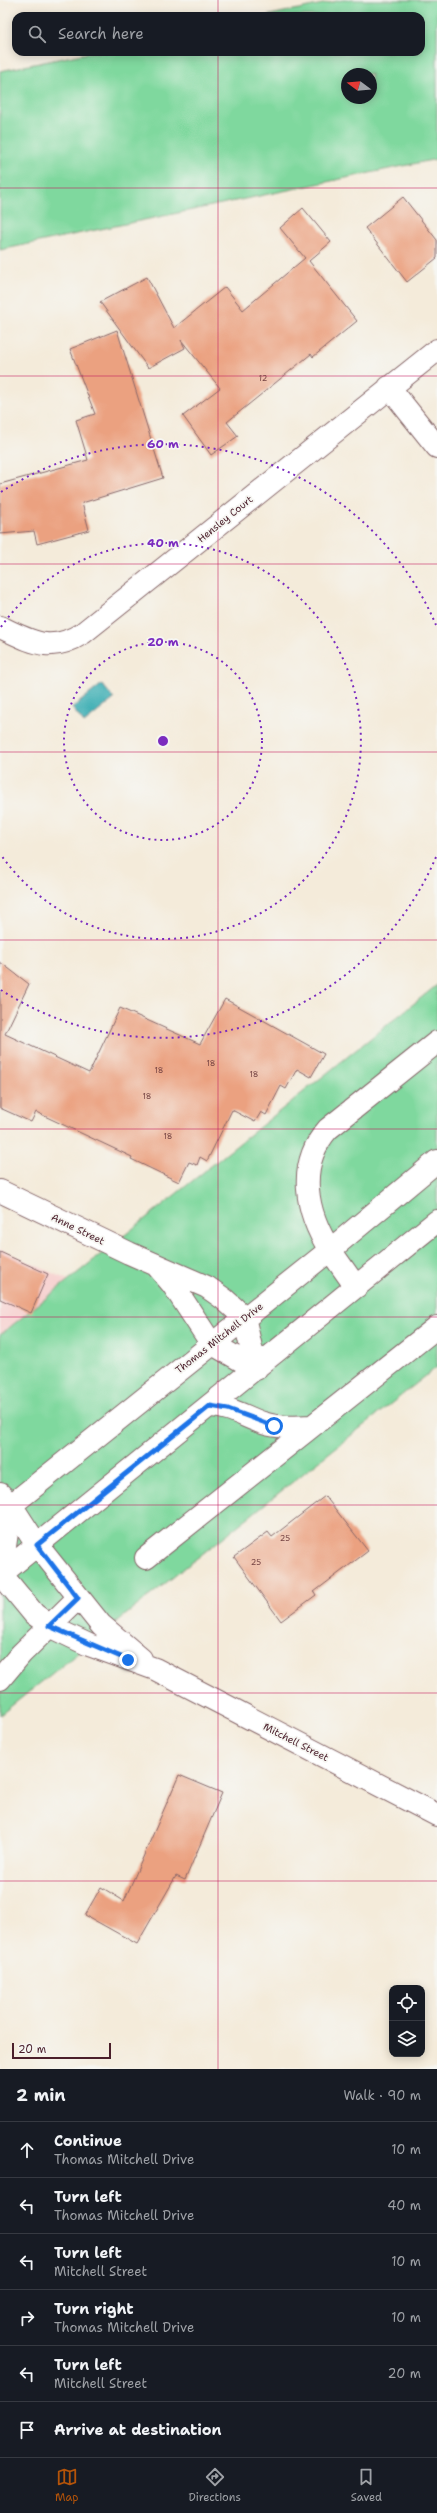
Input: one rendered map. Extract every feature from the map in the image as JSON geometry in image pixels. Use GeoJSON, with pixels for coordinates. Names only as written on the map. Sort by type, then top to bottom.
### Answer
{"type":"FeatureCollection","features":[{"type":"Feature","properties":{"kind":"street","name":"Hensley Court"},"geometry":{"type":"LineString","coordinates":[[0,627],[49,646],[68,642],[83,633],[437,350]]}},
{"type":"Feature","properties":{"kind":"street"},"geometry":{"type":"LineString","coordinates":[[389,387],[437,447]]}},
{"type":"Feature","properties":{"kind":"street"},"geometry":{"type":"LineString","coordinates":[[356,1288],[318,1232],[311,1211],[310,1161],[314,1146],[328,1130],[437,1042]]}},
{"type":"Feature","properties":{"kind":"street","name":"Thomas Mitchell Drive"},"geometry":{"type":"LineString","coordinates":[[4,1504],[330,1250],[437,1161]]}},
{"type":"Feature","properties":{"kind":"street","name":"Anne Street"},"geometry":{"type":"LineString","coordinates":[[0,1192],[156,1266],[207,1287],[224,1298],[244,1317]]}},
{"type":"Feature","properties":{"kind":"street"},"geometry":{"type":"LineString","coordinates":[[1,1574],[437,1221]]}},
{"type":"Feature","properties":{"kind":"street","name":"Anne Street"},"geometry":{"type":"LineString","coordinates":[[156,1266],[173,1285],[211,1343]]}},
{"type":"Feature","properties":{"kind":"street"},"geometry":{"type":"LineString","coordinates":[[244,1317],[256,1368]]}},
{"type":"Feature","properties":{"kind":"street"},"geometry":{"type":"LineString","coordinates":[[146,1558],[437,1327]]}},
{"type":"Feature","properties":{"kind":"street"},"geometry":{"type":"LineString","coordinates":[[211,1343],[256,1368]]}},
{"type":"Feature","properties":{"kind":"street"},"geometry":{"type":"LineString","coordinates":[[210,1406],[228,1409],[264,1424],[284,1427],[312,1426]]}},
{"type":"Feature","properties":{"kind":"street"},"geometry":{"type":"LineString","coordinates":[[1,1574],[4,1504]]}},
{"type":"Feature","properties":{"kind":"street","name":"Mitchell Street"},"geometry":{"type":"LineString","coordinates":[[4,1504],[78,1598],[105,1629],[154,1670]]}},
{"type":"Feature","properties":{"kind":"street","name":"Mitchell Street"},"geometry":{"type":"LineString","coordinates":[[1,1574],[34,1614],[49,1626],[89,1645],[154,1670],[437,1815]]}},
{"type":"Feature","properties":{"kind":"street"},"geometry":{"type":"LineString","coordinates":[[0,1679],[20,1654],[78,1598]]}},
{"type":"Feature","properties":{"kind":"shaded area"},"geometry":{"type":"Polygon","coordinates":[[[0,1249],[68,1280],[0,1335],[0,1249]]]}},
{"type":"Feature","properties":{"kind":"green space"},"geometry":{"type":"Polygon","coordinates":[[[342,0],[437,0],[437,159],[0,250],[0,71],[73,56],[425,56],[425,12],[284,12],[342,0]]]}},
{"type":"Feature","properties":{"kind":"green space"},"geometry":{"type":"Polygon","coordinates":[[[437,985],[437,1367],[0,1715],[0,1335],[437,985]]]}},
{"type":"Feature","properties":{"kind":"water"},"geometry":{"type":"Polygon","coordinates":[[[102,684],[114,699],[84,723],[72,708],[102,684]]]}},
{"type":"Feature","properties":{"kind":"building"},"geometry":{"type":"Polygon","coordinates":[[[403,197],[437,240],[437,258],[407,282],[365,228],[403,197]]]}},
{"type":"Feature","properties":{"kind":"building"},"geometry":{"type":"Polygon","coordinates":[[[303,208],[331,242],[309,261],[357,321],[313,357],[311,354],[227,422],[238,436],[211,455],[183,416],[220,388],[181,340],[185,348],[148,368],[100,302],[147,277],[174,328],[225,287],[243,310],[305,258],[280,228],[303,208]]]}},
{"type":"Feature","properties":{"kind":"building"},"geometry":{"type":"Polygon","coordinates":[[[117,330],[163,478],[82,503],[89,530],[37,544],[34,531],[0,534],[0,484],[88,460],[76,420],[95,414],[70,349],[117,330]]]}},
{"type":"Feature","properties":{"kind":"building"},"geometry":{"type":"Polygon","coordinates":[[[0,962],[29,984],[5,1034],[89,1073],[120,1008],[200,1044],[225,999],[324,1054],[311,1077],[297,1069],[286,1089],[281,1086],[266,1115],[261,1112],[255,1122],[232,1110],[207,1161],[200,1157],[197,1165],[189,1162],[179,1182],[131,1159],[132,1157],[36,1112],[31,1122],[0,1108],[0,962]]]}},
{"type":"Feature","properties":{"kind":"building"},"geometry":{"type":"Polygon","coordinates":[[[0,1252],[48,1274],[31,1313],[0,1299],[0,1252]]]}},
{"type":"Feature","properties":{"kind":"building"},"geometry":{"type":"Polygon","coordinates":[[[325,1496],[368,1551],[314,1592],[316,1595],[281,1621],[234,1557],[268,1532],[272,1537],[325,1496]]]}},
{"type":"Feature","properties":{"kind":"building"},"geometry":{"type":"Polygon","coordinates":[[[179,1775],[222,1793],[185,1880],[176,1876],[137,1944],[85,1915],[101,1887],[124,1901],[179,1775]]]}},
{"type":"Feature","properties":{"kind":"route"},"geometry":{"type":"LineString","coordinates":[[128,1660],[89,1645],[49,1626],[78,1598],[37,1545],[210,1406],[228,1409],[253,1420],[274,1426]]}}]}
